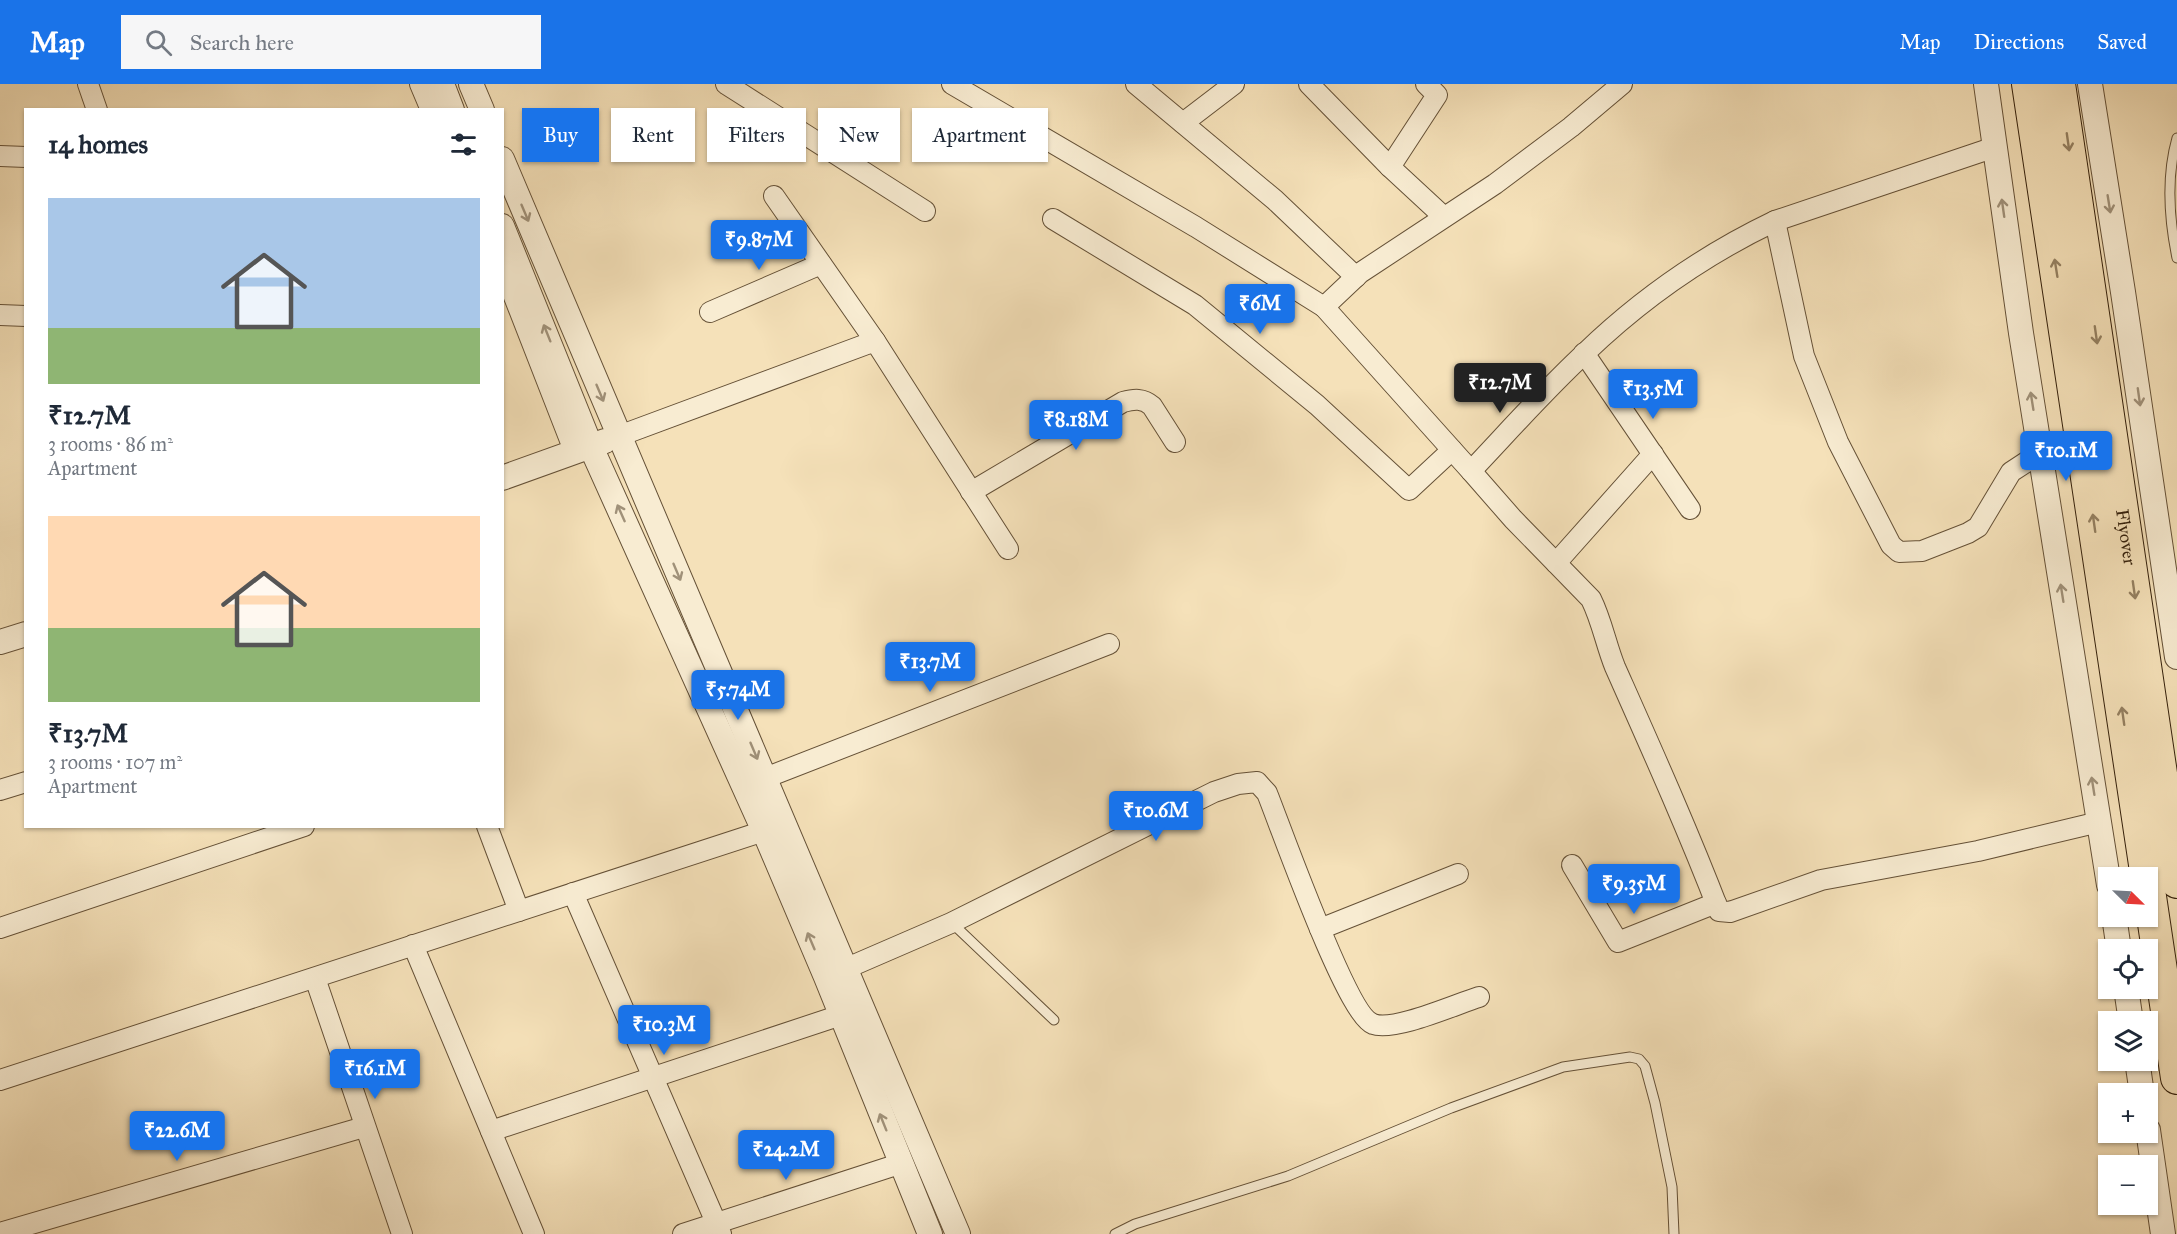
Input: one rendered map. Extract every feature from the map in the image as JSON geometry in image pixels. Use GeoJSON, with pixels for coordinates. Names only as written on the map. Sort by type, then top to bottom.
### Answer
{"type":"FeatureCollection","features":[{"type":"Feature","properties":{"kind":"highway","name":"Flyover"},"geometry":{"type":"LineString","coordinates":[[2028,84],[2145,867]]}},
{"type":"Feature","properties":{"kind":"highway","name":"Flyover"},"geometry":{"type":"LineString","coordinates":[[2059,84],[2177,882]]}},
{"type":"Feature","properties":{"kind":"highway"},"geometry":{"type":"LineString","coordinates":[[2155,927],[2177,1078]]}},
{"type":"Feature","properties":{"kind":"street"},"geometry":{"type":"LineString","coordinates":[[88,84],[96,108]]}},
{"type":"Feature","properties":{"kind":"street"},"geometry":{"type":"LineString","coordinates":[[420,84],[430,108]]}},
{"type":"Feature","properties":{"kind":"street"},"geometry":{"type":"LineString","coordinates":[[442,84],[451,108]]}},
{"type":"Feature","properties":{"kind":"street"},"geometry":{"type":"LineString","coordinates":[[471,84],[481,108]]}},
{"type":"Feature","properties":{"kind":"street"},"geometry":{"type":"LineString","coordinates":[[726,84],[925,211]]}},
{"type":"Feature","properties":{"kind":"street"},"geometry":{"type":"LineString","coordinates":[[952,84],[1196,227],[1324,307],[1471,471],[1591,599],[1598,613],[1605,642],[1673,794],[1719,911],[1730,912],[1821,880],[1978,852],[2099,822]]}},
{"type":"Feature","properties":{"kind":"street"},"geometry":{"type":"LineString","coordinates":[[1136,84],[1275,200],[1356,277]]}},
{"type":"Feature","properties":{"kind":"street"},"geometry":{"type":"LineString","coordinates":[[1183,123],[1234,84]]}},
{"type":"Feature","properties":{"kind":"street"},"geometry":{"type":"LineString","coordinates":[[1310,84],[1390,167],[1444,217]]}},
{"type":"Feature","properties":{"kind":"street"},"geometry":{"type":"LineString","coordinates":[[1390,167],[1437,95],[1426,84]]}},
{"type":"Feature","properties":{"kind":"street"},"geometry":{"type":"LineString","coordinates":[[1324,307],[1356,277],[1514,170],[1622,84]]}},
{"type":"Feature","properties":{"kind":"street"},"geometry":{"type":"LineString","coordinates":[[1986,84],[2040,453],[2106,867]]}},
{"type":"Feature","properties":{"kind":"street"},"geometry":{"type":"LineString","coordinates":[[2090,84],[2177,657]]}},
{"type":"Feature","properties":{"kind":"street"},"geometry":{"type":"LineString","coordinates":[[1471,471],[1584,353],[1680,276],[1748,234],[1775,221],[1995,147]]}},
{"type":"Feature","properties":{"kind":"street"},"geometry":{"type":"LineString","coordinates":[[0,156],[24,157]]}},
{"type":"Feature","properties":{"kind":"street"},"geometry":{"type":"LineString","coordinates":[[504,164],[958,1234]]}},
{"type":"Feature","properties":{"kind":"street"},"geometry":{"type":"LineString","coordinates":[[774,196],[875,341],[1008,549]]}},
{"type":"Feature","properties":{"kind":"street"},"geometry":{"type":"LineString","coordinates":[[1053,219],[1195,305],[1317,405],[1409,490],[1452,450]]}},
{"type":"Feature","properties":{"kind":"street"},"geometry":{"type":"LineString","coordinates":[[1775,221],[1804,356],[1838,442],[1891,545],[1899,552],[1922,551],[1968,533],[1986,516],[2011,472],[2040,453]]}},
{"type":"Feature","properties":{"kind":"street"},"geometry":{"type":"LineString","coordinates":[[504,232],[583,450]]}},
{"type":"Feature","properties":{"kind":"street"},"geometry":{"type":"LineString","coordinates":[[710,312],[822,264]]}},
{"type":"Feature","properties":{"kind":"street"},"geometry":{"type":"LineString","coordinates":[[504,271],[583,450],[764,831],[841,1016],[899,1164],[930,1234]]}},
{"type":"Feature","properties":{"kind":"street"},"geometry":{"type":"LineString","coordinates":[[0,315],[24,316]]}},
{"type":"Feature","properties":{"kind":"street"},"geometry":{"type":"LineString","coordinates":[[504,477],[875,341]]}},
{"type":"Feature","properties":{"kind":"street"},"geometry":{"type":"LineString","coordinates":[[1584,353],[1690,509]]}},
{"type":"Feature","properties":{"kind":"street"},"geometry":{"type":"LineString","coordinates":[[971,492],[1123,402],[1133,399],[1147,401],[1152,405],[1174,442]]}},
{"type":"Feature","properties":{"kind":"street"},"geometry":{"type":"LineString","coordinates":[[1556,563],[1653,454]]}},
{"type":"Feature","properties":{"kind":"street"},"geometry":{"type":"LineString","coordinates":[[0,642],[24,635]]}},
{"type":"Feature","properties":{"kind":"street"},"geometry":{"type":"LineString","coordinates":[[765,778],[1109,644]]}},
{"type":"Feature","properties":{"kind":"street"},"geometry":{"type":"LineString","coordinates":[[847,968],[951,923],[1214,792],[1238,784],[1257,782],[1267,793],[1320,929],[1357,1008],[1365,1020],[1375,1025],[1399,1023],[1479,997]]}},
{"type":"Feature","properties":{"kind":"street"},"geometry":{"type":"LineString","coordinates":[[0,790],[24,783]]}},
{"type":"Feature","properties":{"kind":"street"},"geometry":{"type":"LineString","coordinates":[[0,928],[298,828]]}},
{"type":"Feature","properties":{"kind":"street"},"geometry":{"type":"LineString","coordinates":[[488,828],[519,911]]}},
{"type":"Feature","properties":{"kind":"street"},"geometry":{"type":"LineString","coordinates":[[0,1080],[764,831]]}},
{"type":"Feature","properties":{"kind":"street"},"geometry":{"type":"LineString","coordinates":[[1572,865],[1618,942],[1716,903]]}},
{"type":"Feature","properties":{"kind":"street"},"geometry":{"type":"LineString","coordinates":[[1320,929],[1458,874]]}},
{"type":"Feature","properties":{"kind":"street"},"geometry":{"type":"LineString","coordinates":[[573,893],[719,1229]]}},
{"type":"Feature","properties":{"kind":"street"},"geometry":{"type":"LineString","coordinates":[[413,945],[534,1234]]}},
{"type":"Feature","properties":{"kind":"street"},"geometry":{"type":"LineString","coordinates":[[315,978],[402,1234]]}},
{"type":"Feature","properties":{"kind":"street"},"geometry":{"type":"LineString","coordinates":[[491,1131],[652,1076],[841,1016]]}},
{"type":"Feature","properties":{"kind":"street"},"geometry":{"type":"LineString","coordinates":[[0,1233],[364,1127]]}},
{"type":"Feature","properties":{"kind":"street"},"geometry":{"type":"LineString","coordinates":[[2150,1143],[2163,1234]]}},
{"type":"Feature","properties":{"kind":"street"},"geometry":{"type":"LineString","coordinates":[[683,1234],[719,1229],[899,1164]]}},
{"type":"Feature","properties":{"kind":"lane"},"geometry":{"type":"LineString","coordinates":[[2177,138],[2170,161],[2171,227],[2177,258]]}},
{"type":"Feature","properties":{"kind":"lane"},"geometry":{"type":"LineString","coordinates":[[951,923],[1054,1020]]}},
{"type":"Feature","properties":{"kind":"lane"},"geometry":{"type":"LineString","coordinates":[[1115,1234],[1135,1224],[1288,1176],[1451,1108],[1563,1067],[1630,1057],[1639,1059],[1645,1066],[1656,1103],[1672,1187],[1674,1234]]}}]}
